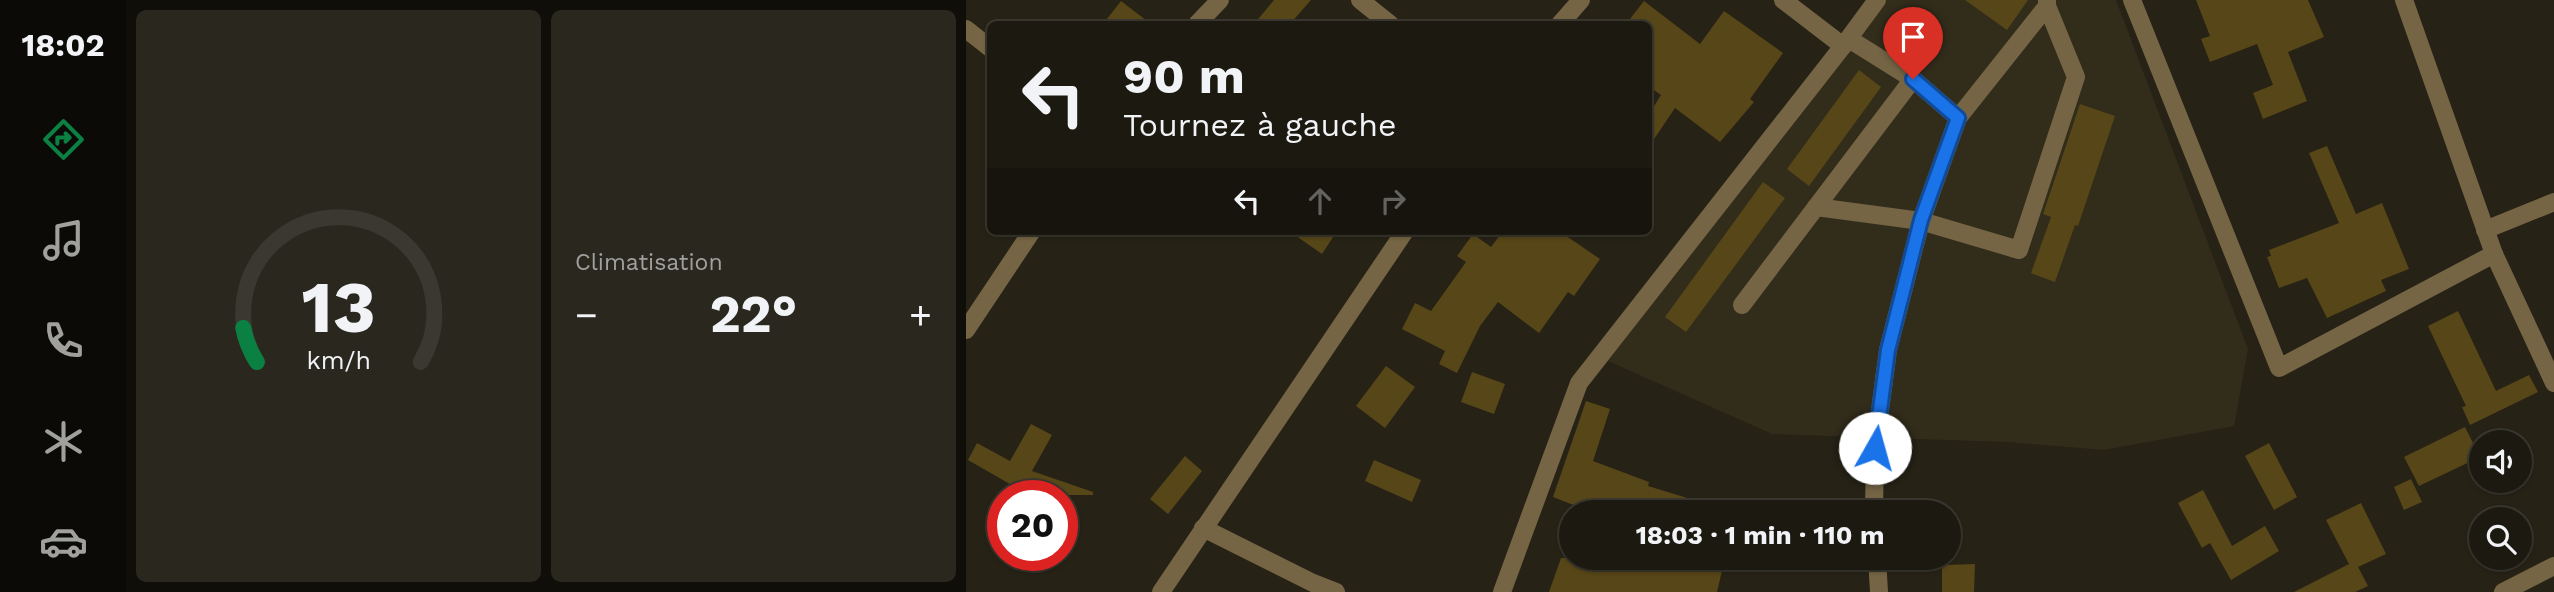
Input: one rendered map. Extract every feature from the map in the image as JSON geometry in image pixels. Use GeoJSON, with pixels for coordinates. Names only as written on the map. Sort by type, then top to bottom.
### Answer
{"type":"FeatureCollection","features":[{"type":"Feature","properties":{"kind":"street"},"geometry":{"type":"LineString","coordinates":[[1200,21],[1220,0]]}},
{"type":"Feature","properties":{"kind":"street"},"geometry":{"type":"LineString","coordinates":[[1360,0],[1386,21]]}},
{"type":"Feature","properties":{"kind":"street"},"geometry":{"type":"LineString","coordinates":[[1563,21],[1581,0]]}},
{"type":"Feature","properties":{"kind":"street"},"geometry":{"type":"LineString","coordinates":[[1783,0],[1846,43],[1913,79],[1958,118]]}},
{"type":"Feature","properties":{"kind":"street"},"geometry":{"type":"LineString","coordinates":[[1502,592],[1579,383],[1877,0]]}},
{"type":"Feature","properties":{"kind":"street"},"geometry":{"type":"LineString","coordinates":[[2132,0],[2279,368],[2494,254]]}},
{"type":"Feature","properties":{"kind":"street"},"geometry":{"type":"LineString","coordinates":[[2404,0],[2494,254],[2554,383]]}},
{"type":"Feature","properties":{"kind":"street"},"geometry":{"type":"LineString","coordinates":[[1874,500],[1875,448],[1888,350],[1921,220],[1958,118],[2047,3]]}},
{"type":"Feature","properties":{"kind":"street"},"geometry":{"type":"LineString","coordinates":[[1816,207],[1921,220],[2019,250],[2077,77],[2047,3]]}},
{"type":"Feature","properties":{"kind":"street"},"geometry":{"type":"LineString","coordinates":[[966,29],[987,46]]}},
{"type":"Feature","properties":{"kind":"street"},"geometry":{"type":"LineString","coordinates":[[1742,304],[1913,79]]}},
{"type":"Feature","properties":{"kind":"street"},"geometry":{"type":"LineString","coordinates":[[2485,230],[2554,202]]}},
{"type":"Feature","properties":{"kind":"street"},"geometry":{"type":"LineString","coordinates":[[966,330],[1029,235]]}},
{"type":"Feature","properties":{"kind":"street"},"geometry":{"type":"LineString","coordinates":[[1161,592],[1402,235]]}},
{"type":"Feature","properties":{"kind":"street"},"geometry":{"type":"LineString","coordinates":[[1203,528],[1312,583],[1336,592]]}},
{"type":"Feature","properties":{"kind":"street"},"geometry":{"type":"LineString","coordinates":[[2503,592],[2554,566]]}},
{"type":"Feature","properties":{"kind":"street"},"geometry":{"type":"LineString","coordinates":[[1878,570],[1880,592]]}},
{"type":"Feature","properties":{"kind":"shaded area"},"geometry":{"type":"Polygon","coordinates":[[[1885,0],[2116,0],[2248,349],[2234,426],[2104,450],[2008,442],[1772,434],[1608,361],[1885,0]]]}},
{"type":"Feature","properties":{"kind":"building"},"geometry":{"type":"Polygon","coordinates":[[[1274,0],[1311,0],[1293,21],[1256,21],[1274,0]]]}},
{"type":"Feature","properties":{"kind":"building"},"geometry":{"type":"Polygon","coordinates":[[[1965,0],[2028,0],[2007,30],[1965,0]]]}},
{"type":"Feature","properties":{"kind":"building"},"geometry":{"type":"Polygon","coordinates":[[[2196,0],[2308,0],[2324,37],[2288,52],[2307,101],[2263,119],[2253,93],[2273,85],[2257,44],[2210,62],[2201,39],[2210,36],[2196,0]]]}},
{"type":"Feature","properties":{"kind":"building"},"geometry":{"type":"Polygon","coordinates":[[[1121,1],[1147,21],[1105,21],[1121,1]]]}},
{"type":"Feature","properties":{"kind":"building"},"geometry":{"type":"Polygon","coordinates":[[[1644,1],[1700,44],[1724,11],[1783,53],[1750,99],[1754,102],[1720,142],[1675,108],[1652,142],[1652,109],[1661,95],[1652,89],[1652,21],[1628,21],[1644,1]]]}},
{"type":"Feature","properties":{"kind":"building"},"geometry":{"type":"Polygon","coordinates":[[[1859,70],[1881,87],[1809,186],[1787,169],[1859,70]]]}},
{"type":"Feature","properties":{"kind":"building"},"geometry":{"type":"Polygon","coordinates":[[[2080,104],[2115,116],[2078,226],[2075,225],[2055,282],[2031,273],[2051,217],[2043,214],[2080,104]]]}},
{"type":"Feature","properties":{"kind":"building"},"geometry":{"type":"Polygon","coordinates":[[[2327,146],[2356,214],[2382,203],[2409,269],[2381,280],[2386,291],[2327,318],[2307,278],[2279,288],[2267,257],[2271,256],[2269,250],[2339,223],[2309,153],[2327,146]]]}},
{"type":"Feature","properties":{"kind":"building"},"geometry":{"type":"Polygon","coordinates":[[[1763,182],[1785,198],[1686,332],[1665,317],[1763,182]]]}},
{"type":"Feature","properties":{"kind":"building"},"geometry":{"type":"Polygon","coordinates":[[[1295,235],[1334,235],[1322,254],[1295,235]]]}},
{"type":"Feature","properties":{"kind":"building"},"geometry":{"type":"Polygon","coordinates":[[[1472,235],[1491,247],[1500,235],[1565,235],[1600,259],[1574,296],[1568,292],[1539,333],[1498,302],[1480,326],[1457,373],[1439,364],[1445,351],[1402,329],[1415,303],[1431,311],[1466,262],[1457,256],[1472,235]]]}},
{"type":"Feature","properties":{"kind":"building"},"geometry":{"type":"Polygon","coordinates":[[[2458,311],[2496,391],[2529,375],[2538,392],[2470,425],[2462,407],[2466,406],[2428,326],[2458,311]]]}},
{"type":"Feature","properties":{"kind":"building"},"geometry":{"type":"Polygon","coordinates":[[[1386,366],[1415,387],[1385,428],[1356,406],[1386,366]]]}},
{"type":"Feature","properties":{"kind":"building"},"geometry":{"type":"Polygon","coordinates":[[[1472,372],[1505,384],[1494,414],[1461,402],[1472,372]]]}},
{"type":"Feature","properties":{"kind":"building"},"geometry":{"type":"Polygon","coordinates":[[[1586,401],[1610,409],[1593,461],[1649,482],[1648,486],[1694,500],[1561,500],[1553,497],[1586,401]]]}},
{"type":"Feature","properties":{"kind":"building"},"geometry":{"type":"Polygon","coordinates":[[[1031,424],[1052,435],[1032,471],[1058,480],[1003,480],[968,460],[977,443],[1010,461],[1031,424]]]}},
{"type":"Feature","properties":{"kind":"building"},"geometry":{"type":"Polygon","coordinates":[[[2465,427],[2469,435],[2469,462],[2419,486],[2404,457],[2465,427]]]}},
{"type":"Feature","properties":{"kind":"building"},"geometry":{"type":"Polygon","coordinates":[[[2269,443],[2297,497],[2274,510],[2245,456],[2269,443]]]}},
{"type":"Feature","properties":{"kind":"building"},"geometry":{"type":"Polygon","coordinates":[[[1185,456],[1202,471],[1168,514],[1150,499],[1185,456]]]}},
{"type":"Feature","properties":{"kind":"building"},"geometry":{"type":"Polygon","coordinates":[[[1374,460],[1421,480],[1412,502],[1365,481],[1374,460]]]}},
{"type":"Feature","properties":{"kind":"building"},"geometry":{"type":"Polygon","coordinates":[[[2411,479],[2422,502],[2404,510],[2394,487],[2411,479]]]}},
{"type":"Feature","properties":{"kind":"building"},"geometry":{"type":"Polygon","coordinates":[[[1078,487],[1093,492],[1093,495],[1078,495],[1078,487]]]}},
{"type":"Feature","properties":{"kind":"building"},"geometry":{"type":"Polygon","coordinates":[[[2203,490],[2232,546],[2265,526],[2279,551],[2231,580],[2210,543],[2202,548],[2178,503],[2203,490]]]}},
{"type":"Feature","properties":{"kind":"building"},"geometry":{"type":"Polygon","coordinates":[[[2361,503],[2386,554],[2358,567],[2368,586],[2355,592],[2294,592],[2349,564],[2326,520],[2361,503]]]}},
{"type":"Feature","properties":{"kind":"building"},"geometry":{"type":"Polygon","coordinates":[[[1559,564],[1559,570],[1722,570],[1717,592],[1549,592],[1559,564]]]}},
{"type":"Feature","properties":{"kind":"building"},"geometry":{"type":"Polygon","coordinates":[[[1961,564],[1975,564],[1974,592],[1942,592],[1942,570],[1961,570],[1961,564]]]}},
{"type":"Feature","properties":{"kind":"route"},"geometry":{"type":"LineString","coordinates":[[1875,448],[1888,350],[1921,220],[1958,118],[1913,79]]}}]}
